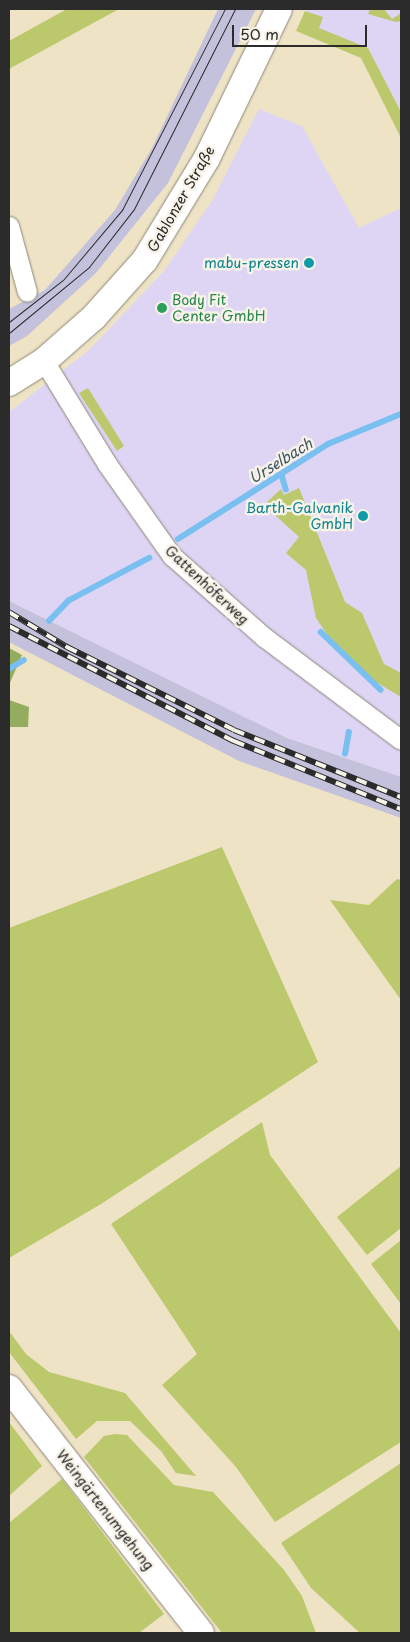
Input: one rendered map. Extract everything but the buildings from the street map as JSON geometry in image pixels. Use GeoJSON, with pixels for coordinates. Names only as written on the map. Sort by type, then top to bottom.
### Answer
{"type":"FeatureCollection","features":[{"type":"Feature","properties":{"kind":"main road","name":"Gablonzer Straße"},"geometry":{"type":"LineString","coordinates":[[44,361],[94,318],[150,253],[207,158],[279,9]]}},
{"type":"Feature","properties":{"kind":"main road"},"geometry":{"type":"LineString","coordinates":[[9,383],[44,361]]}},
{"type":"Feature","properties":{"kind":"main road","name":"Weingärtenumgehung"},"geometry":{"type":"LineString","coordinates":[[9,1388],[201,1633]]}},
{"type":"Feature","properties":{"kind":"street"},"geometry":{"type":"LineString","coordinates":[[9,226],[27,292]]}},
{"type":"Feature","properties":{"kind":"street","name":"Gattenhöferweg"},"geometry":{"type":"LineString","coordinates":[[44,361],[159,540],[172,556],[264,637],[401,740]]}},
{"type":"Feature","properties":{"kind":"shaded area"},"geometry":{"type":"Polygon","coordinates":[[[218,9],[256,9],[168,183],[96,273],[27,336],[9,346],[9,309],[45,290],[115,210],[152,148],[218,9]]]}},
{"type":"Feature","properties":{"kind":"shaded area"},"geometry":{"type":"Polygon","coordinates":[[[307,9],[401,9],[401,112],[368,48],[302,22],[307,9]]]}},
{"type":"Feature","properties":{"kind":"shaded area"},"geometry":{"type":"Polygon","coordinates":[[[259,109],[302,126],[359,228],[401,208],[401,777],[287,738],[9,601],[9,412],[89,350],[164,271],[212,201],[259,109]]]}},
{"type":"Feature","properties":{"kind":"shaded area"},"geometry":{"type":"Polygon","coordinates":[[[9,601],[287,738],[401,777],[401,818],[239,761],[9,642],[9,601]]]}},
{"type":"Feature","properties":{"kind":"green space"},"geometry":{"type":"Polygon","coordinates":[[[67,9],[119,9],[9,69],[9,41],[67,9]]]}},
{"type":"Feature","properties":{"kind":"green space"},"geometry":{"type":"Polygon","coordinates":[[[370,9],[384,9],[392,19],[401,13],[401,21],[396,22],[368,14],[370,9]]]}},
{"type":"Feature","properties":{"kind":"green space"},"geometry":{"type":"Polygon","coordinates":[[[305,11],[323,17],[319,28],[368,48],[401,112],[401,138],[361,58],[296,31],[305,11]]]}},
{"type":"Feature","properties":{"kind":"green space"},"geometry":{"type":"Polygon","coordinates":[[[88,388],[124,446],[117,451],[79,393],[88,388]]]}},
{"type":"Feature","properties":{"kind":"green space"},"geometry":{"type":"Polygon","coordinates":[[[299,488],[345,602],[362,613],[384,664],[401,673],[401,697],[376,682],[328,636],[316,618],[306,570],[286,553],[299,537],[264,505],[281,489],[284,495],[299,488]]]}},
{"type":"Feature","properties":{"kind":"green space"},"geometry":{"type":"Polygon","coordinates":[[[9,648],[22,655],[9,685],[9,648]]]}},
{"type":"Feature","properties":{"kind":"green space"},"geometry":{"type":"Polygon","coordinates":[[[9,700],[29,707],[28,727],[9,727],[9,700]]]}},
{"type":"Feature","properties":{"kind":"green space"},"geometry":{"type":"Polygon","coordinates":[[[222,847],[318,1062],[101,1204],[9,1258],[9,928],[222,847]]]}},
{"type":"Feature","properties":{"kind":"green space"},"geometry":{"type":"Polygon","coordinates":[[[397,879],[401,880],[401,1000],[330,900],[369,905],[397,879]]]}},
{"type":"Feature","properties":{"kind":"green space"},"geometry":{"type":"Polygon","coordinates":[[[262,1122],[270,1155],[401,1333],[401,1442],[275,1522],[236,1467],[162,1385],[197,1354],[111,1224],[262,1122]]]}},
{"type":"Feature","properties":{"kind":"green space"},"geometry":{"type":"Polygon","coordinates":[[[401,1166],[401,1228],[367,1255],[337,1217],[401,1166]]]}},
{"type":"Feature","properties":{"kind":"green space"},"geometry":{"type":"Polygon","coordinates":[[[401,1240],[401,1304],[371,1264],[401,1240]]]}},
{"type":"Feature","properties":{"kind":"green space"},"geometry":{"type":"Polygon","coordinates":[[[9,1331],[26,1354],[49,1372],[125,1393],[196,1476],[176,1473],[161,1451],[130,1421],[97,1421],[76,1439],[9,1352],[9,1331]]]}},
{"type":"Feature","properties":{"kind":"green space"},"geometry":{"type":"Polygon","coordinates":[[[9,1422],[42,1466],[9,1496],[9,1422]]]}},
{"type":"Feature","properties":{"kind":"green space"},"geometry":{"type":"Polygon","coordinates":[[[115,1434],[127,1435],[174,1485],[213,1492],[284,1570],[302,1596],[316,1633],[222,1633],[84,1457],[104,1436],[115,1434]]]}},
{"type":"Feature","properties":{"kind":"green space"},"geometry":{"type":"Polygon","coordinates":[[[401,1463],[401,1633],[360,1633],[311,1588],[281,1543],[401,1463]]]}},
{"type":"Feature","properties":{"kind":"green space"},"geometry":{"type":"Polygon","coordinates":[[[62,1479],[164,1614],[139,1633],[9,1633],[9,1523],[62,1479]]]}},
{"type":"Feature","properties":{"kind":"waterway","name":"Urselbach"},"geometry":{"type":"LineString","coordinates":[[178,539],[328,444],[401,414]]}},
{"type":"Feature","properties":{"kind":"waterway"},"geometry":{"type":"LineString","coordinates":[[282,475],[286,489]]}},
{"type":"Feature","properties":{"kind":"waterway","name":"Urselbach"},"geometry":{"type":"LineString","coordinates":[[49,621],[68,601],[149,558]]}},
{"type":"Feature","properties":{"kind":"waterway"},"geometry":{"type":"LineString","coordinates":[[321,632],[381,690]]}},
{"type":"Feature","properties":{"kind":"waterway","name":"Urselbach"},"geometry":{"type":"LineString","coordinates":[[9,669],[24,660]]}},
{"type":"Feature","properties":{"kind":"waterway"},"geometry":{"type":"LineString","coordinates":[[345,754],[349,732]]}},
{"type":"Feature","properties":{"kind":"tram line"},"geometry":{"type":"LineString","coordinates":[[9,322],[63,280],[122,210],[225,9]]}},
{"type":"Feature","properties":{"kind":"tram line"},"geometry":{"type":"LineString","coordinates":[[9,333],[89,267],[134,209],[235,9]]}},
{"type":"Feature","properties":{"kind":"railway"},"geometry":{"type":"LineString","coordinates":[[9,612],[67,647],[234,730],[401,797]]}},
{"type":"Feature","properties":{"kind":"railway"},"geometry":{"type":"LineString","coordinates":[[9,626],[234,741],[401,809]]}},
{"type":"Feature","properties":{"kind":"place","name":"mabu-pressen"},"geometry":{"type":"Point","coordinates":[309,263]}},
{"type":"Feature","properties":{"kind":"place","name":"Body Fit Center GmbH"},"geometry":{"type":"Point","coordinates":[162,308]}},
{"type":"Feature","properties":{"kind":"place","name":"Barth-Galvanik GmbH"},"geometry":{"type":"Point","coordinates":[363,516]}}]}
